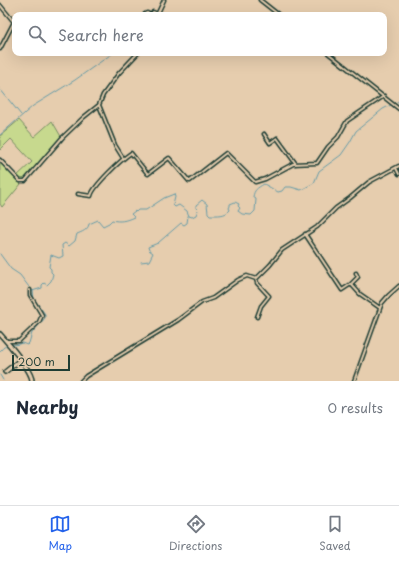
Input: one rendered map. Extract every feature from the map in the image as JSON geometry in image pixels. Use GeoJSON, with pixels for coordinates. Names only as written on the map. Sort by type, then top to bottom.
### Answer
{"type":"FeatureCollection","features":[{"type":"Feature","properties":{"kind":"street"},"geometry":{"type":"LineString","coordinates":[[158,12],[164,0]]}},
{"type":"Feature","properties":{"kind":"street"},"geometry":{"type":"LineString","coordinates":[[260,0],[275,12]]}},
{"type":"Feature","properties":{"kind":"street"},"geometry":{"type":"LineString","coordinates":[[0,5],[12,20]]}},
{"type":"Feature","properties":{"kind":"street"},"geometry":{"type":"LineString","coordinates":[[0,49],[12,26]]}},
{"type":"Feature","properties":{"kind":"street"},"geometry":{"type":"LineString","coordinates":[[0,160],[20,181],[24,182],[62,138],[99,105],[103,95],[119,72],[135,56]]}},
{"type":"Feature","properties":{"kind":"street"},"geometry":{"type":"LineString","coordinates":[[332,56],[399,108]]}},
{"type":"Feature","properties":{"kind":"street"},"geometry":{"type":"LineString","coordinates":[[78,194],[91,196],[92,192],[123,158],[131,153],[148,174],[169,158],[190,181],[226,153],[253,182],[265,179],[293,164],[318,163],[328,147],[338,137],[347,121],[384,96]]}},
{"type":"Feature","properties":{"kind":"street"},"geometry":{"type":"LineString","coordinates":[[99,105],[115,145],[123,158]]}},
{"type":"Feature","properties":{"kind":"street"},"geometry":{"type":"LineString","coordinates":[[264,134],[270,143],[277,138],[296,164]]}},
{"type":"Feature","properties":{"kind":"street"},"geometry":{"type":"LineString","coordinates":[[256,279],[282,250],[317,227],[336,208],[369,182],[399,166]]}},
{"type":"Feature","properties":{"kind":"street"},"geometry":{"type":"LineString","coordinates":[[396,168],[399,174]]}},
{"type":"Feature","properties":{"kind":"street"},"geometry":{"type":"LineString","coordinates":[[305,234],[342,290],[358,277],[356,273]]}},
{"type":"Feature","properties":{"kind":"street"},"geometry":{"type":"LineString","coordinates":[[81,381],[86,376],[178,320],[202,302],[213,298],[238,280],[247,276],[256,279],[269,296],[261,306],[257,317]]}},
{"type":"Feature","properties":{"kind":"street"},"geometry":{"type":"LineString","coordinates":[[351,284],[360,294],[380,308]]}},
{"type":"Feature","properties":{"kind":"street"},"geometry":{"type":"LineString","coordinates":[[354,381],[380,308],[385,299],[399,286]]}},
{"type":"Feature","properties":{"kind":"street"},"geometry":{"type":"LineString","coordinates":[[6,341],[19,341],[39,322],[42,315],[30,295],[30,290]]}},
{"type":"Feature","properties":{"kind":"street"},"geometry":{"type":"LineString","coordinates":[[0,334],[32,377],[32,381]]}},
{"type":"Feature","properties":{"kind":"street"},"geometry":{"type":"LineString","coordinates":[[5,372],[20,360]]}},
{"type":"Feature","properties":{"kind":"green space"},"geometry":{"type":"Polygon","coordinates":[[[19,120],[34,137],[52,121],[63,140],[23,181],[16,177],[32,162],[11,139],[0,150],[0,136],[19,120]]]}},
{"type":"Feature","properties":{"kind":"green space"},"geometry":{"type":"Polygon","coordinates":[[[0,163],[21,184],[2,207],[0,204],[0,163]]]}},
{"type":"Feature","properties":{"kind":"waterway"},"geometry":{"type":"LineString","coordinates":[[0,135],[33,106],[75,80],[109,56]]}},
{"type":"Feature","properties":{"kind":"waterway"},"geometry":{"type":"LineString","coordinates":[[0,89],[21,115]]}},
{"type":"Feature","properties":{"kind":"waterway"},"geometry":{"type":"LineString","coordinates":[[0,254],[11,269],[20,275],[32,291],[42,288],[44,283],[47,285],[51,281],[53,274],[49,267],[51,255],[59,258],[63,256],[62,245],[65,243],[69,246],[75,241],[77,234],[83,232],[89,224],[98,220],[103,226],[112,220],[120,221],[134,217],[131,214],[135,211],[146,210],[164,198],[174,194],[175,197],[173,205],[175,207],[179,205],[187,211],[189,216],[192,217],[196,215],[198,210],[196,205],[202,200],[207,204],[208,213],[210,215],[221,215],[226,213],[230,210],[230,204],[235,202],[239,204],[238,206],[240,208],[238,211],[242,214],[251,215],[255,211],[256,199],[253,197],[258,188],[264,184],[278,192],[282,191],[285,187],[301,190],[314,183],[319,171],[341,155],[356,131],[383,109],[399,101]]}},
{"type":"Feature","properties":{"kind":"waterway"},"geometry":{"type":"LineString","coordinates":[[141,262],[149,261],[153,253],[148,247],[158,243],[181,223],[184,225],[187,223],[188,216]]}},
{"type":"Feature","properties":{"kind":"waterway"},"geometry":{"type":"LineString","coordinates":[[0,351],[8,345],[22,343],[27,345],[32,333],[45,318],[45,314],[34,299],[33,291]]}},
{"type":"Feature","properties":{"kind":"waterway"},"geometry":{"type":"LineString","coordinates":[[0,375],[3,380]]}}]}
